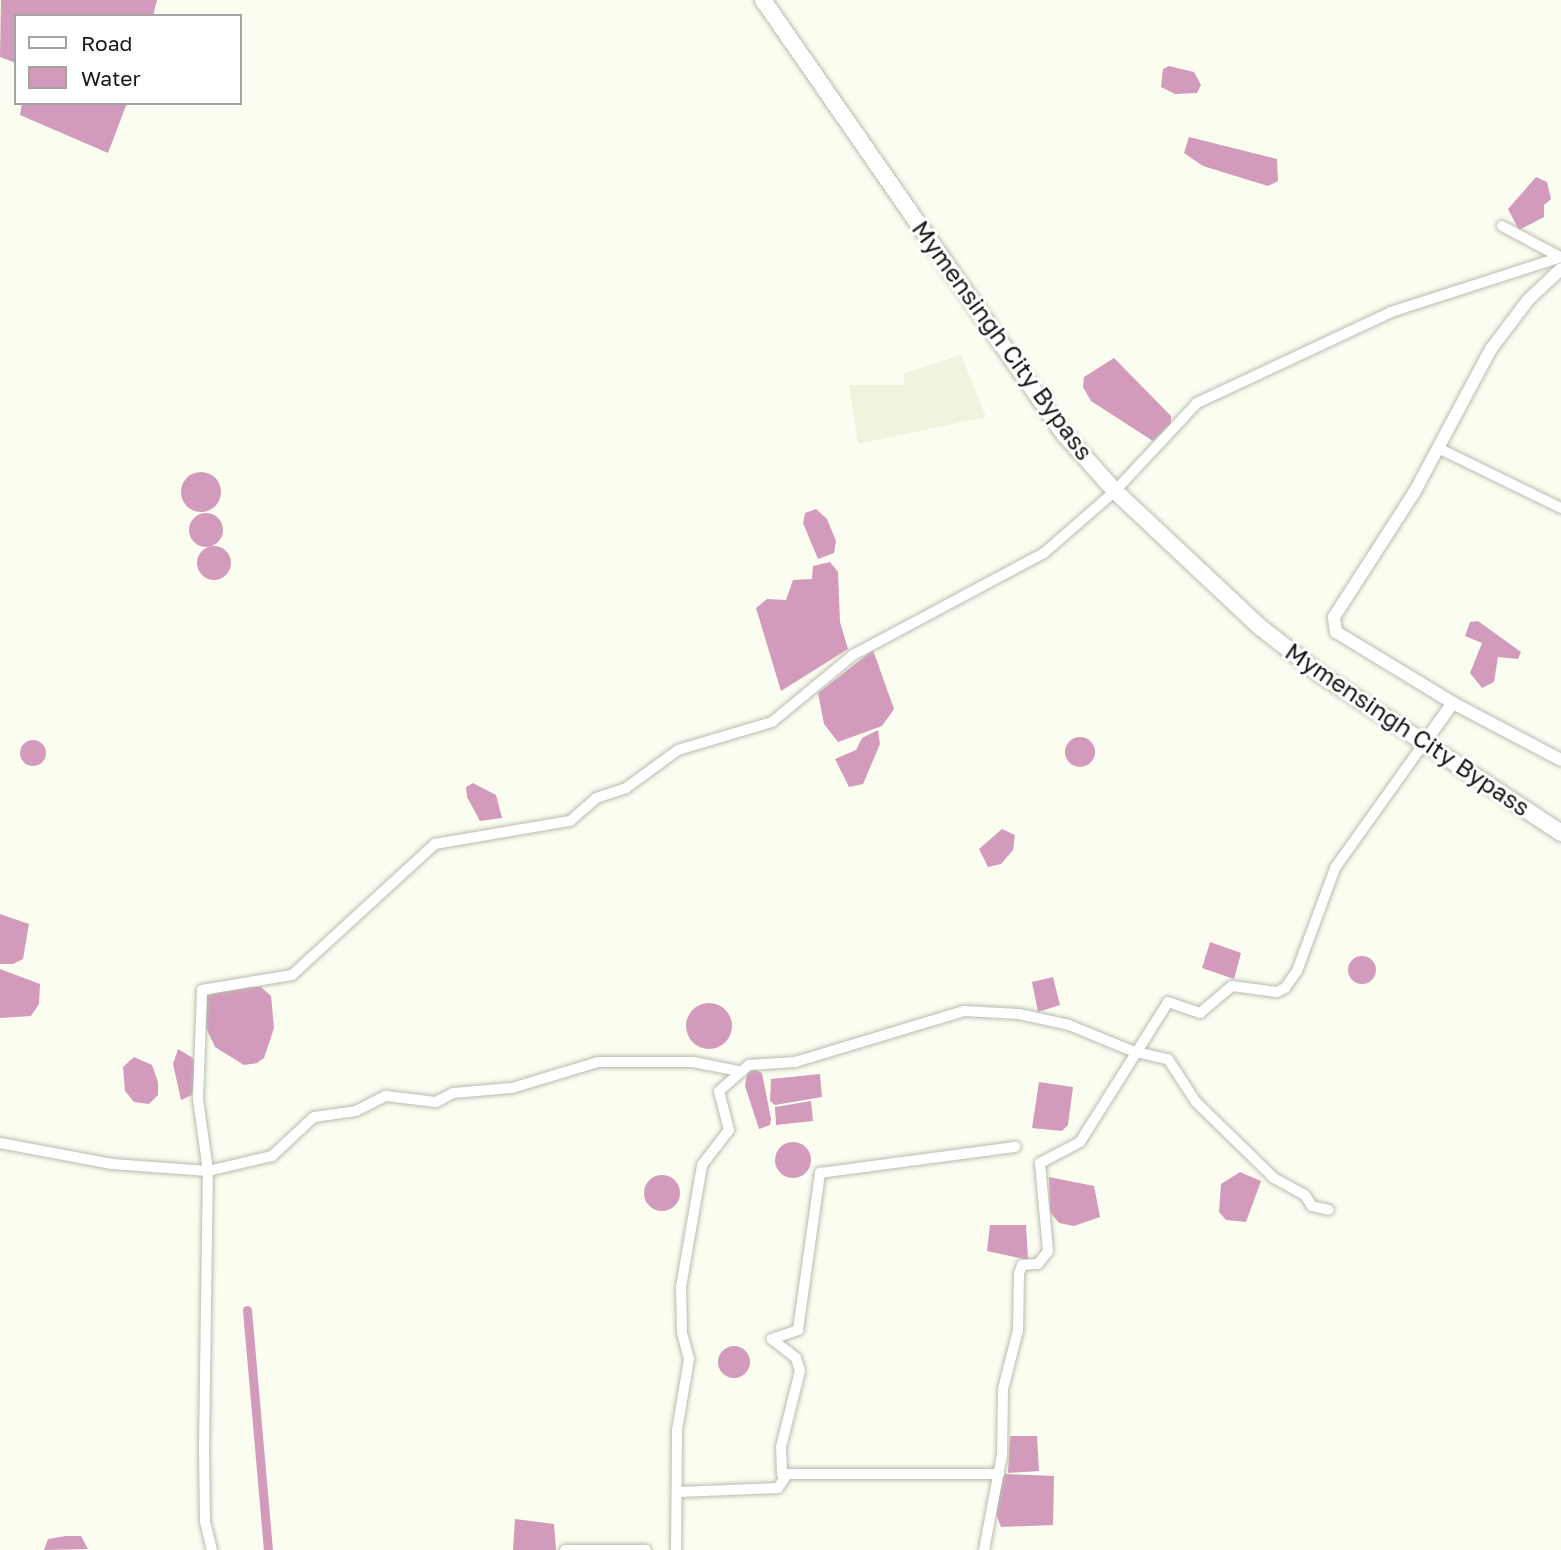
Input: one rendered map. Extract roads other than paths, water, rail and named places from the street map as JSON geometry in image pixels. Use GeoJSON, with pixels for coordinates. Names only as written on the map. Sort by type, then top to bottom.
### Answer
{"type":"FeatureCollection","features":[{"type":"Feature","properties":{"kind":"highway","name":"Mymensingh City Bypass"},"geometry":{"type":"LineString","coordinates":[[763,0],[1064,434],[1115,491],[1260,627],[1424,743],[1561,833]]}},
{"type":"Feature","properties":{"kind":"street"},"geometry":{"type":"LineString","coordinates":[[1502,226],[1561,257]]}},
{"type":"Feature","properties":{"kind":"street"},"geometry":{"type":"LineString","coordinates":[[212,1550],[205,1521],[208,1171],[198,1099],[202,990],[292,975],[435,844],[570,821],[596,798],[626,788],[678,750],[772,722],[861,650],[1044,553],[1115,491],[1197,403],[1391,312],[1561,257]]}},
{"type":"Feature","properties":{"kind":"street"},"geometry":{"type":"LineString","coordinates":[[1561,270],[1528,300],[1490,349],[1440,449],[1332,625],[1453,703],[1561,760]]}},
{"type":"Feature","properties":{"kind":"street"},"geometry":{"type":"LineString","coordinates":[[1440,449],[1561,508]]}},
{"type":"Feature","properties":{"kind":"street"},"geometry":{"type":"LineString","coordinates":[[984,1550],[999,1474],[1003,1389],[1020,1320],[1022,1265],[1038,1264],[1048,1251],[1039,1167],[1080,1142],[1132,1051],[1167,1002],[1200,1013],[1232,986],[1285,988],[1340,860],[1453,703]]}},
{"type":"Feature","properties":{"kind":"street"},"geometry":{"type":"LineString","coordinates":[[676,1550],[679,1492],[677,1430],[690,1359],[682,1333],[681,1287],[704,1182],[702,1166],[729,1130],[719,1091],[739,1071],[759,1063],[795,1062],[972,1011],[1069,1025],[1132,1051],[1168,1059],[1196,1102],[1267,1172],[1305,1195],[1312,1206],[1329,1210]]}},
{"type":"Feature","properties":{"kind":"street"},"geometry":{"type":"LineString","coordinates":[[0,1143],[112,1164],[208,1171],[272,1156],[314,1118],[356,1111],[386,1096],[436,1102],[453,1093],[512,1088],[598,1062],[692,1062],[739,1071]]}},
{"type":"Feature","properties":{"kind":"street"},"geometry":{"type":"LineString","coordinates":[[679,1492],[778,1488],[782,1474],[781,1447],[800,1371],[796,1358],[772,1339],[798,1331],[820,1173],[1015,1147]]}},
{"type":"Feature","properties":{"kind":"street"},"geometry":{"type":"LineString","coordinates":[[782,1474],[999,1474]]}},
{"type":"Feature","properties":{"kind":"street"},"geometry":{"type":"LineString","coordinates":[[565,1550],[646,1550]]}},
{"type":"Feature","properties":{"kind":"water"},"geometry":{"type":"Polygon","coordinates":[[[1,0],[157,0],[154,14],[14,14],[14,62],[0,57],[1,0]]]}},
{"type":"Feature","properties":{"kind":"water"},"geometry":{"type":"Polygon","coordinates":[[[1169,66],[1194,72],[1201,85],[1197,93],[1175,94],[1161,87],[1163,69],[1169,66]]]}},
{"type":"Feature","properties":{"kind":"water"},"geometry":{"type":"Polygon","coordinates":[[[22,105],[126,105],[108,153],[20,115],[22,105]]]}},
{"type":"Feature","properties":{"kind":"water"},"geometry":{"type":"Polygon","coordinates":[[[1189,137],[1277,159],[1278,181],[1268,186],[1203,166],[1184,153],[1189,137]]]}},
{"type":"Feature","properties":{"kind":"water"},"geometry":{"type":"Polygon","coordinates":[[[1536,177],[1547,182],[1551,199],[1544,205],[1544,217],[1519,230],[1508,209],[1536,177]]]}},
{"type":"Feature","properties":{"kind":"water"},"geometry":{"type":"Polygon","coordinates":[[[1114,358],[1171,416],[1171,424],[1153,441],[1091,401],[1083,387],[1084,377],[1114,358]]]}},
{"type":"Feature","properties":{"kind":"water"},"geometry":{"type":"Polygon","coordinates":[[[201,472],[215,478],[221,492],[215,506],[201,512],[187,506],[181,492],[187,478],[201,472]]]}},
{"type":"Feature","properties":{"kind":"water"},"geometry":{"type":"Polygon","coordinates":[[[816,509],[827,519],[836,541],[834,553],[818,559],[803,523],[805,513],[816,509]]]}},
{"type":"Feature","properties":{"kind":"water"},"geometry":{"type":"Polygon","coordinates":[[[206,513],[218,518],[223,530],[218,542],[206,547],[194,542],[189,530],[194,518],[206,513]]]}},
{"type":"Feature","properties":{"kind":"water"},"geometry":{"type":"Polygon","coordinates":[[[214,546],[226,551],[231,563],[226,575],[214,580],[202,575],[197,563],[202,551],[214,546]]]}},
{"type":"Feature","properties":{"kind":"water"},"geometry":{"type":"Polygon","coordinates":[[[830,562],[838,572],[840,622],[848,649],[781,691],[756,608],[767,599],[786,600],[793,580],[812,579],[813,566],[830,562]]]}},
{"type":"Feature","properties":{"kind":"water"},"geometry":{"type":"Polygon","coordinates":[[[1478,621],[1521,652],[1518,659],[1498,657],[1494,682],[1482,688],[1470,673],[1482,643],[1465,636],[1470,622],[1478,621]]]}},
{"type":"Feature","properties":{"kind":"water"},"geometry":{"type":"Polygon","coordinates":[[[873,650],[894,709],[882,726],[838,742],[824,724],[818,693],[873,650]]]}},
{"type":"Feature","properties":{"kind":"water"},"geometry":{"type":"Polygon","coordinates":[[[878,730],[880,744],[863,784],[849,787],[835,759],[856,750],[862,738],[878,730]]]}},
{"type":"Feature","properties":{"kind":"water"},"geometry":{"type":"Polygon","coordinates":[[[1080,737],[1091,741],[1095,752],[1091,763],[1080,767],[1069,763],[1065,752],[1069,741],[1080,737]]]}},
{"type":"Feature","properties":{"kind":"water"},"geometry":{"type":"Polygon","coordinates":[[[33,740],[42,744],[46,753],[42,762],[33,766],[24,762],[20,753],[24,744],[33,740]]]}},
{"type":"Feature","properties":{"kind":"water"},"geometry":{"type":"Polygon","coordinates":[[[473,783],[496,795],[502,818],[480,821],[467,797],[466,787],[473,783]]]}},
{"type":"Feature","properties":{"kind":"water"},"geometry":{"type":"Polygon","coordinates":[[[1002,829],[1015,835],[1013,850],[1001,864],[988,867],[979,849],[1002,829]]]}},
{"type":"Feature","properties":{"kind":"water"},"geometry":{"type":"Polygon","coordinates":[[[0,914],[29,924],[23,959],[13,964],[0,964],[0,914]]]}},
{"type":"Feature","properties":{"kind":"water"},"geometry":{"type":"Polygon","coordinates":[[[1210,942],[1241,953],[1234,979],[1202,968],[1210,942]]]}},
{"type":"Feature","properties":{"kind":"water"},"geometry":{"type":"Polygon","coordinates":[[[1362,956],[1372,960],[1376,970],[1372,980],[1362,984],[1352,980],[1348,970],[1352,960],[1362,956]]]}},
{"type":"Feature","properties":{"kind":"water"},"geometry":{"type":"Polygon","coordinates":[[[0,969],[40,984],[39,1004],[31,1016],[0,1018],[0,969]]]}},
{"type":"Feature","properties":{"kind":"water"},"geometry":{"type":"Polygon","coordinates":[[[1053,977],[1060,1005],[1038,1012],[1032,982],[1053,977]]]}},
{"type":"Feature","properties":{"kind":"water"},"geometry":{"type":"Polygon","coordinates":[[[232,987],[261,987],[271,996],[274,1028],[264,1058],[257,1063],[244,1065],[215,1047],[206,1028],[207,996],[232,987]]]}},
{"type":"Feature","properties":{"kind":"water"},"geometry":{"type":"Polygon","coordinates":[[[709,1003],[726,1009],[732,1026],[726,1043],[709,1049],[692,1043],[686,1026],[692,1009],[709,1003]]]}},
{"type":"Feature","properties":{"kind":"water"},"geometry":{"type":"Polygon","coordinates":[[[178,1049],[193,1058],[195,1069],[192,1095],[181,1100],[173,1064],[178,1049]]]}},
{"type":"Feature","properties":{"kind":"water"},"geometry":{"type":"Polygon","coordinates":[[[134,1057],[152,1065],[158,1082],[158,1095],[149,1104],[134,1102],[125,1091],[123,1067],[134,1057]]]}},
{"type":"Feature","properties":{"kind":"water"},"geometry":{"type":"Polygon","coordinates":[[[754,1069],[762,1073],[771,1119],[770,1125],[759,1129],[745,1086],[747,1074],[754,1069]]]}},
{"type":"Feature","properties":{"kind":"water"},"geometry":{"type":"Polygon","coordinates":[[[820,1074],[822,1097],[775,1105],[770,1101],[771,1079],[820,1074]]]}},
{"type":"Feature","properties":{"kind":"water"},"geometry":{"type":"Polygon","coordinates":[[[1039,1082],[1073,1087],[1068,1125],[1062,1131],[1032,1128],[1039,1082]]]}},
{"type":"Feature","properties":{"kind":"water"},"geometry":{"type":"Polygon","coordinates":[[[811,1101],[813,1121],[776,1125],[775,1107],[811,1101]]]}},
{"type":"Feature","properties":{"kind":"water"},"geometry":{"type":"Polygon","coordinates":[[[793,1142],[806,1147],[811,1160],[806,1173],[793,1178],[780,1173],[775,1160],[780,1147],[793,1142]]]}},
{"type":"Feature","properties":{"kind":"water"},"geometry":{"type":"Polygon","coordinates":[[[1240,1172],[1261,1181],[1246,1222],[1226,1220],[1219,1212],[1221,1184],[1240,1172]]]}},
{"type":"Feature","properties":{"kind":"water"},"geometry":{"type":"Polygon","coordinates":[[[662,1175],[674,1181],[680,1193],[674,1205],[662,1211],[650,1205],[644,1193],[650,1181],[662,1175]]]}},
{"type":"Feature","properties":{"kind":"water"},"geometry":{"type":"Polygon","coordinates":[[[1049,1177],[1094,1186],[1100,1217],[1074,1226],[1059,1223],[1050,1212],[1049,1177]]]}},
{"type":"Feature","properties":{"kind":"water"},"geometry":{"type":"Polygon","coordinates":[[[990,1225],[1026,1225],[1028,1260],[987,1251],[990,1225]]]}},
{"type":"Feature","properties":{"kind":"water"},"geometry":{"type":"Polygon","coordinates":[[[734,1346],[745,1351],[750,1362],[745,1373],[734,1378],[723,1373],[718,1362],[723,1351],[734,1346]]]}},
{"type":"Feature","properties":{"kind":"water"},"geometry":{"type":"Polygon","coordinates":[[[1010,1436],[1037,1436],[1039,1471],[1008,1473],[1010,1436]]]}},
{"type":"Feature","properties":{"kind":"water"},"geometry":{"type":"Polygon","coordinates":[[[1003,1474],[1054,1476],[1053,1525],[1001,1527],[996,1514],[1003,1474]]]}},
{"type":"Feature","properties":{"kind":"water"},"geometry":{"type":"Polygon","coordinates":[[[515,1519],[554,1524],[556,1550],[513,1550],[515,1519]]]}},
{"type":"Feature","properties":{"kind":"water"},"geometry":{"type":"Polygon","coordinates":[[[81,1536],[88,1549],[44,1550],[48,1539],[81,1536]]]}},
{"type":"Feature","properties":{"kind":"waterway"},"geometry":{"type":"LineString","coordinates":[[247,1310],[268,1550]]}}]}
